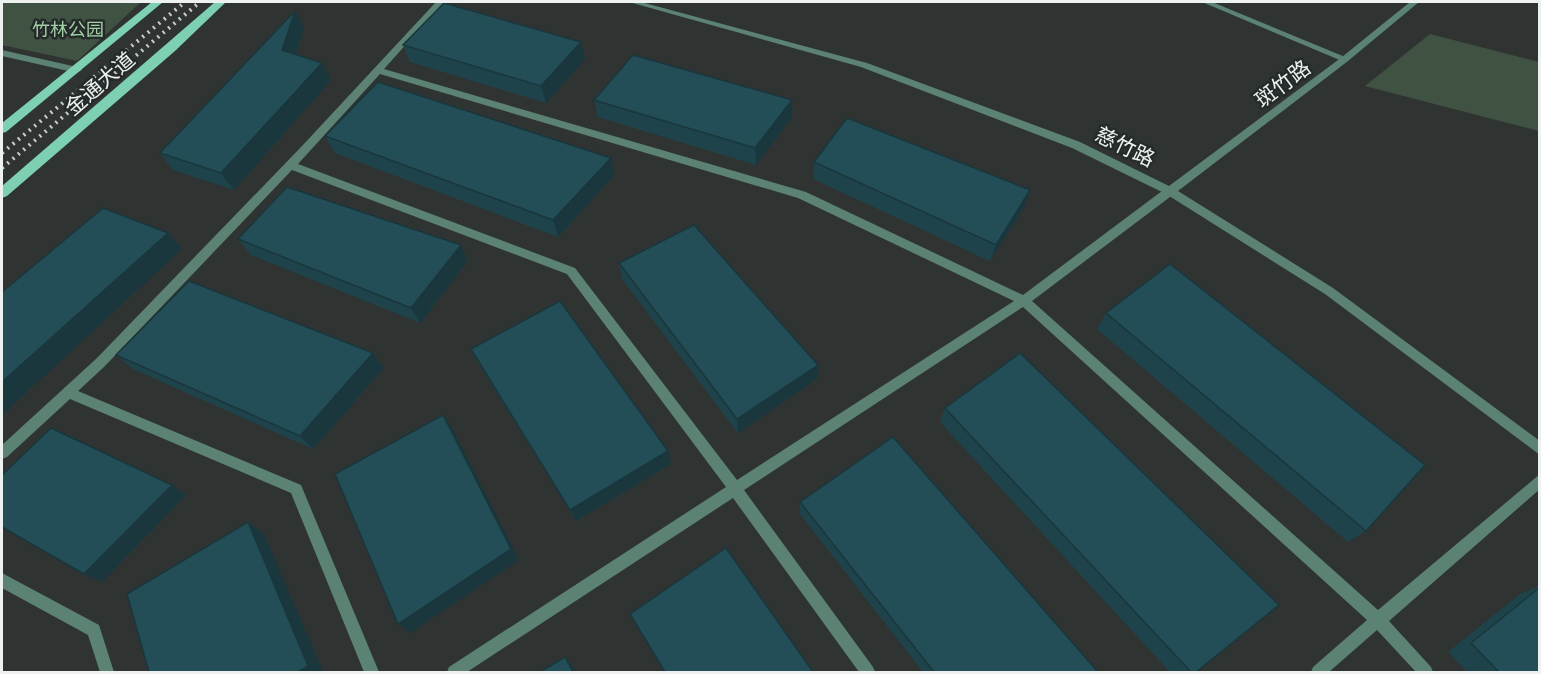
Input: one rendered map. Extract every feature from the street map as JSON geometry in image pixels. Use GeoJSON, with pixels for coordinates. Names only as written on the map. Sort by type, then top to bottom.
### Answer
{"type":"FeatureCollection","features":[{"type":"Feature","properties":{"kind":"main road","name":"金通大道"},"geometry":{"type":"LineString","coordinates":[[2,129],[158,2]]}},
{"type":"Feature","properties":{"kind":"main road","name":"金通大道"},"geometry":{"type":"LineString","coordinates":[[2,193],[171,48],[220,2]]}},
{"type":"Feature","properties":{"kind":"street"},"geometry":{"type":"LineString","coordinates":[[2,453],[101,362],[291,165],[440,2]]}},
{"type":"Feature","properties":{"kind":"street","name":"慈竹路"},"geometry":{"type":"LineString","coordinates":[[633,2],[864,65],[1076,145],[1170,191],[1329,291],[1539,449]]}},
{"type":"Feature","properties":{"kind":"street"},"geometry":{"type":"LineString","coordinates":[[1206,2],[1345,59]]}},
{"type":"Feature","properties":{"kind":"street","name":"斑竹路"},"geometry":{"type":"LineString","coordinates":[[454,672],[1024,301],[1345,59],[1415,2]]}},
{"type":"Feature","properties":{"kind":"street"},"geometry":{"type":"LineString","coordinates":[[2,53],[77,70]]}},
{"type":"Feature","properties":{"kind":"street"},"geometry":{"type":"LineString","coordinates":[[378,70],[802,195],[1024,301],[1378,620],[1426,672]]}},
{"type":"Feature","properties":{"kind":"street"},"geometry":{"type":"LineString","coordinates":[[291,165],[571,271],[736,490],[868,672]]}},
{"type":"Feature","properties":{"kind":"street"},"geometry":{"type":"LineString","coordinates":[[68,392],[296,489],[371,672]]}},
{"type":"Feature","properties":{"kind":"street"},"geometry":{"type":"LineString","coordinates":[[1318,672],[1539,480]]}},
{"type":"Feature","properties":{"kind":"street"},"geometry":{"type":"LineString","coordinates":[[2,580],[94,630],[107,672]]}},
{"type":"Feature","properties":{"kind":"green space","name":"竹林公园"},"geometry":{"type":"Polygon","coordinates":[[[2,2],[141,2],[77,61],[2,45],[2,2]]]}},
{"type":"Feature","properties":{"kind":"green space"},"geometry":{"type":"Polygon","coordinates":[[[1430,34],[1539,62],[1539,131],[1365,86],[1430,34]]]}},
{"type":"Feature","properties":{"kind":"building"},"geometry":{"type":"Polygon","coordinates":[[[444,3],[581,42],[541,86],[403,45],[444,3]]]}},
{"type":"Feature","properties":{"kind":"building"},"geometry":{"type":"Polygon","coordinates":[[[295,11],[282,50],[322,63],[221,173],[160,153],[295,11]]]}},
{"type":"Feature","properties":{"kind":"building"},"geometry":{"type":"Polygon","coordinates":[[[633,55],[792,100],[755,148],[594,100],[633,55]]]}},
{"type":"Feature","properties":{"kind":"building"},"geometry":{"type":"Polygon","coordinates":[[[378,82],[611,158],[553,220],[325,136],[378,82]]]}},
{"type":"Feature","properties":{"kind":"building"},"geometry":{"type":"Polygon","coordinates":[[[847,118],[1030,190],[996,245],[814,162],[847,118]]]}},
{"type":"Feature","properties":{"kind":"building"},"geometry":{"type":"Polygon","coordinates":[[[287,187],[461,245],[411,308],[238,239],[287,187]]]}},
{"type":"Feature","properties":{"kind":"building"},"geometry":{"type":"Polygon","coordinates":[[[103,208],[168,233],[2,382],[2,292],[103,208]]]}},
{"type":"Feature","properties":{"kind":"building"},"geometry":{"type":"Polygon","coordinates":[[[694,225],[818,365],[737,419],[619,263],[694,225]]]}},
{"type":"Feature","properties":{"kind":"building"},"geometry":{"type":"Polygon","coordinates":[[[1170,264],[1425,465],[1366,531],[1106,313],[1170,264]]]}},
{"type":"Feature","properties":{"kind":"building"},"geometry":{"type":"Polygon","coordinates":[[[189,281],[373,353],[300,436],[116,355],[189,281]]]}},
{"type":"Feature","properties":{"kind":"building"},"geometry":{"type":"Polygon","coordinates":[[[560,301],[668,451],[570,510],[471,349],[560,301]]]}},
{"type":"Feature","properties":{"kind":"building"},"geometry":{"type":"Polygon","coordinates":[[[1020,353],[1279,605],[1196,672],[1191,672],[945,408],[1020,353]]]}},
{"type":"Feature","properties":{"kind":"building"},"geometry":{"type":"Polygon","coordinates":[[[443,415],[511,549],[398,624],[335,474],[443,415]]]}},
{"type":"Feature","properties":{"kind":"building"},"geometry":{"type":"Polygon","coordinates":[[[51,428],[172,485],[84,574],[2,527],[2,475],[51,428]]]}},
{"type":"Feature","properties":{"kind":"building"},"geometry":{"type":"Polygon","coordinates":[[[893,437],[1098,672],[934,672],[800,502],[893,437]]]}},
{"type":"Feature","properties":{"kind":"building"},"geometry":{"type":"Polygon","coordinates":[[[248,522],[308,666],[298,672],[149,672],[127,594],[248,522]]]}},
{"type":"Feature","properties":{"kind":"building"},"geometry":{"type":"Polygon","coordinates":[[[726,548],[813,672],[665,672],[630,614],[726,548]]]}},
{"type":"Feature","properties":{"kind":"building"},"geometry":{"type":"Polygon","coordinates":[[[1539,588],[1539,672],[1499,672],[1471,643],[1539,588]]]}},
{"type":"Feature","properties":{"kind":"building"},"geometry":{"type":"Polygon","coordinates":[[[565,657],[573,672],[540,672],[565,657]]]}},
{"type":"Feature","properties":{"kind":"railway"},"geometry":{"type":"LineString","coordinates":[[2,153],[185,2]]}},
{"type":"Feature","properties":{"kind":"railway"},"geometry":{"type":"LineString","coordinates":[[2,168],[200,2]]}}]}
